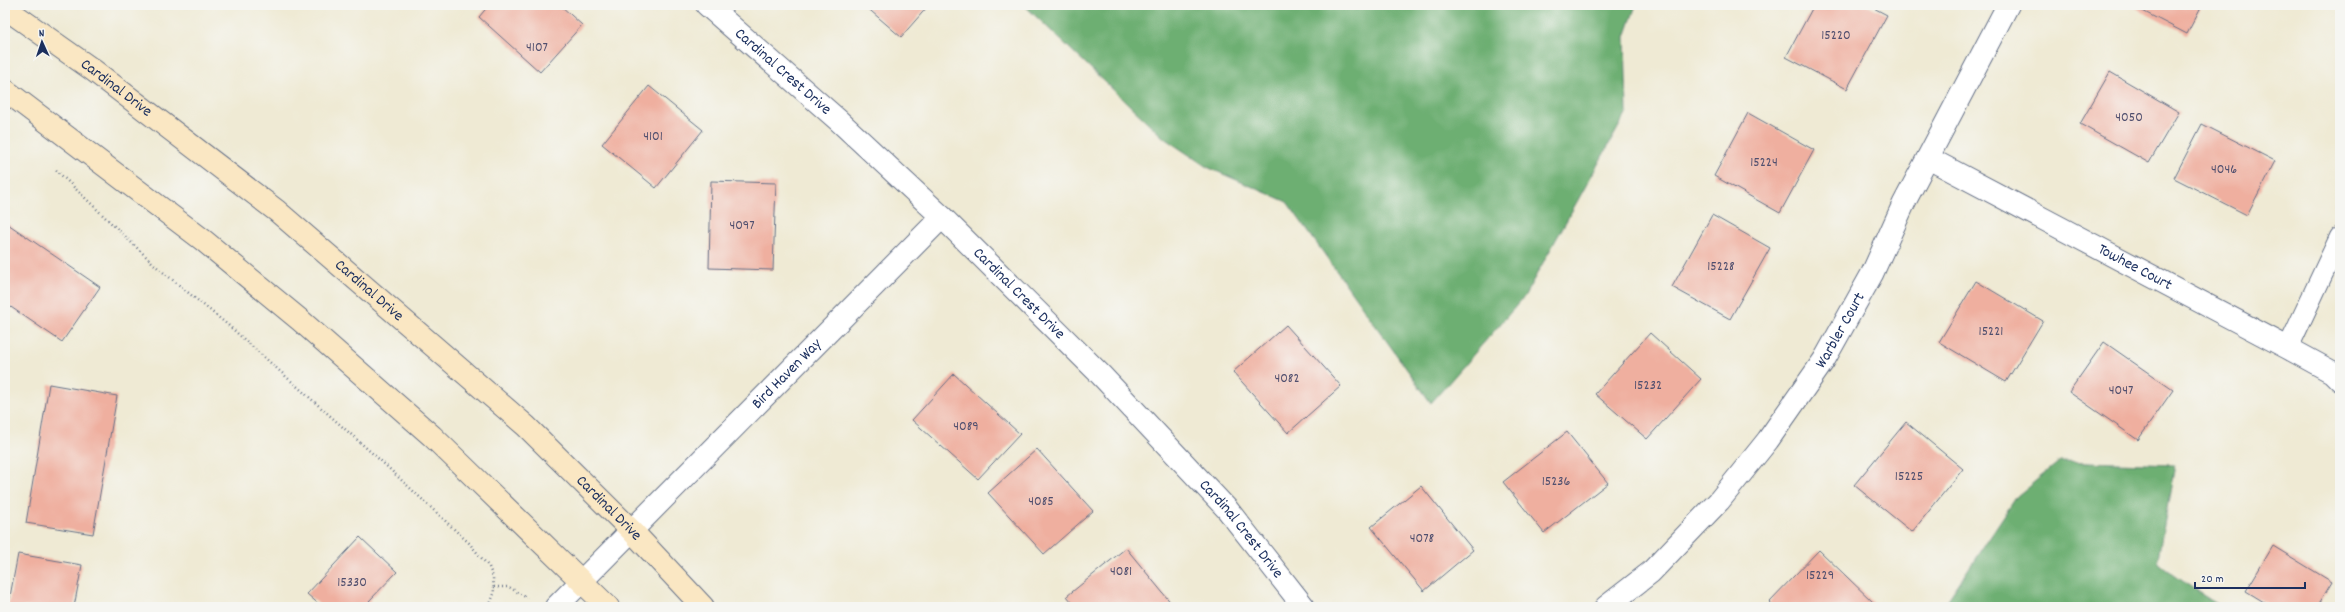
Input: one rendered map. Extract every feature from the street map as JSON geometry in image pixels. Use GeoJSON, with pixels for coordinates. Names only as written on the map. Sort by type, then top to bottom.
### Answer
{"type":"FeatureCollection","features":[{"type":"Feature","properties":{"kind":"main road","name":"Cardinal Drive"},"geometry":{"type":"LineString","coordinates":[[5,8],[93,70],[276,211],[526,426],[632,531],[703,607]]}},
{"type":"Feature","properties":{"kind":"main road"},"geometry":{"type":"LineString","coordinates":[[5,90],[203,240],[300,320],[432,436],[608,607]]}},
{"type":"Feature","properties":{"kind":"street","name":"Cardinal Crest Drive"},"geometry":{"type":"LineString","coordinates":[[707,5],[838,120],[942,218],[1101,375],[1227,509],[1304,607]]}},
{"type":"Feature","properties":{"kind":"street","name":"Warbler Court"},"geometry":{"type":"LineString","coordinates":[[1606,607],[1651,572],[1719,501],[1768,440],[1831,346],[1872,274],[1928,158],[2008,5]]}},
{"type":"Feature","properties":{"kind":"street","name":"Towhee Court"},"geometry":{"type":"LineString","coordinates":[[1928,158],[2288,348],[2332,372],[2340,380]]}},
{"type":"Feature","properties":{"kind":"street","name":"Bird Haven Way"},"geometry":{"type":"LineString","coordinates":[[556,607],[942,218]]}},
{"type":"Feature","properties":{"kind":"lane"},"geometry":{"type":"LineString","coordinates":[[2288,348],[2340,237]]}},
{"type":"Feature","properties":{"kind":"path"},"geometry":{"type":"LineString","coordinates":[[51,165],[158,268],[251,346],[381,461],[469,544],[489,567],[494,587],[494,594],[489,607]]}},
{"type":"Feature","properties":{"kind":"path"},"geometry":{"type":"LineString","coordinates":[[494,587],[509,587],[528,599]]}},
{"type":"Feature","properties":{"kind":"green space"},"geometry":{"type":"Polygon","coordinates":[[[1024,5],[1636,5],[1625,37],[1627,112],[1524,297],[1431,403],[1287,202],[1207,167],[1164,138],[1024,5]]]}},
{"type":"Feature","properties":{"kind":"green space"},"geometry":{"type":"Polygon","coordinates":[[[2060,461],[2175,465],[2157,563],[2222,607],[1943,607],[2017,496],[2060,461]]]}},
{"type":"Feature","properties":{"kind":"building"},"geometry":{"type":"Polygon","coordinates":[[[489,5],[560,5],[582,25],[540,72],[479,17],[489,5]]]}},
{"type":"Feature","properties":{"kind":"building"},"geometry":{"type":"Polygon","coordinates":[[[864,5],[929,5],[901,37],[864,5]]]}},
{"type":"Feature","properties":{"kind":"building"},"geometry":{"type":"Polygon","coordinates":[[[1814,5],[1868,5],[1887,15],[1847,89],[1786,57],[1814,5]]]}},
{"type":"Feature","properties":{"kind":"building"},"geometry":{"type":"Polygon","coordinates":[[[2131,5],[2202,5],[2187,34],[2131,5]]]}},
{"type":"Feature","properties":{"kind":"building"},"geometry":{"type":"Polygon","coordinates":[[[2110,72],[2179,112],[2149,163],[2080,124],[2110,72]]]}},
{"type":"Feature","properties":{"kind":"building"},"geometry":{"type":"Polygon","coordinates":[[[649,86],[703,130],[656,188],[602,144],[649,86]]]}},
{"type":"Feature","properties":{"kind":"building"},"geometry":{"type":"Polygon","coordinates":[[[1748,113],[1814,150],[1780,213],[1714,176],[1748,113]]]}},
{"type":"Feature","properties":{"kind":"building"},"geometry":{"type":"Polygon","coordinates":[[[2202,124],[2275,161],[2247,215],[2174,178],[2202,124]]]}},
{"type":"Feature","properties":{"kind":"building"},"geometry":{"type":"Polygon","coordinates":[[[711,181],[776,183],[773,270],[709,268],[711,181]]]}},
{"type":"Feature","properties":{"kind":"building"},"geometry":{"type":"Polygon","coordinates":[[[1712,215],[1770,248],[1730,319],[1672,287],[1712,215]]]}},
{"type":"Feature","properties":{"kind":"building"},"geometry":{"type":"Polygon","coordinates":[[[5,222],[100,287],[62,342],[5,303],[5,222]]]}},
{"type":"Feature","properties":{"kind":"building"},"geometry":{"type":"Polygon","coordinates":[[[1976,281],[2043,321],[2006,382],[1939,342],[1976,281]]]}},
{"type":"Feature","properties":{"kind":"building"},"geometry":{"type":"Polygon","coordinates":[[[1286,325],[1341,386],[1288,433],[1233,372],[1286,325]]]}},
{"type":"Feature","properties":{"kind":"building"},"geometry":{"type":"Polygon","coordinates":[[[1650,333],[1701,379],[1647,439],[1595,394],[1650,333]]]}},
{"type":"Feature","properties":{"kind":"building"},"geometry":{"type":"Polygon","coordinates":[[[2104,342],[2173,390],[2138,440],[2069,392],[2104,342]]]}},
{"type":"Feature","properties":{"kind":"building"},"geometry":{"type":"Polygon","coordinates":[[[954,374],[1020,434],[978,479],[912,420],[954,374]]]}},
{"type":"Feature","properties":{"kind":"building"},"geometry":{"type":"Polygon","coordinates":[[[49,384],[117,396],[93,534],[26,523],[49,384]]]}},
{"type":"Feature","properties":{"kind":"building"},"geometry":{"type":"Polygon","coordinates":[[[1906,422],[1963,469],[1912,532],[1854,485],[1906,422]]]}},
{"type":"Feature","properties":{"kind":"building"},"geometry":{"type":"Polygon","coordinates":[[[1567,432],[1608,483],[1544,533],[1503,482],[1567,432]]]}},
{"type":"Feature","properties":{"kind":"building"},"geometry":{"type":"Polygon","coordinates":[[[1037,449],[1093,511],[1044,554],[988,493],[1037,449]]]}},
{"type":"Feature","properties":{"kind":"building"},"geometry":{"type":"Polygon","coordinates":[[[1421,486],[1473,550],[1424,591],[1371,527],[1421,486]]]}},
{"type":"Feature","properties":{"kind":"building"},"geometry":{"type":"Polygon","coordinates":[[[360,537],[397,572],[369,601],[375,607],[322,607],[307,594],[360,537]]]}},
{"type":"Feature","properties":{"kind":"building"},"geometry":{"type":"Polygon","coordinates":[[[2273,546],[2332,582],[2317,607],[2272,607],[2246,591],[2273,546]]]}},
{"type":"Feature","properties":{"kind":"building"},"geometry":{"type":"Polygon","coordinates":[[[1126,548],[1172,604],[1167,607],[1076,607],[1067,596],[1126,548]]]}},
{"type":"Feature","properties":{"kind":"building"},"geometry":{"type":"Polygon","coordinates":[[[1819,550],[1874,603],[1870,607],[1774,607],[1769,602],[1819,550]]]}},
{"type":"Feature","properties":{"kind":"building"},"geometry":{"type":"Polygon","coordinates":[[[18,554],[82,565],[74,607],[8,607],[18,554]]]}}]}
